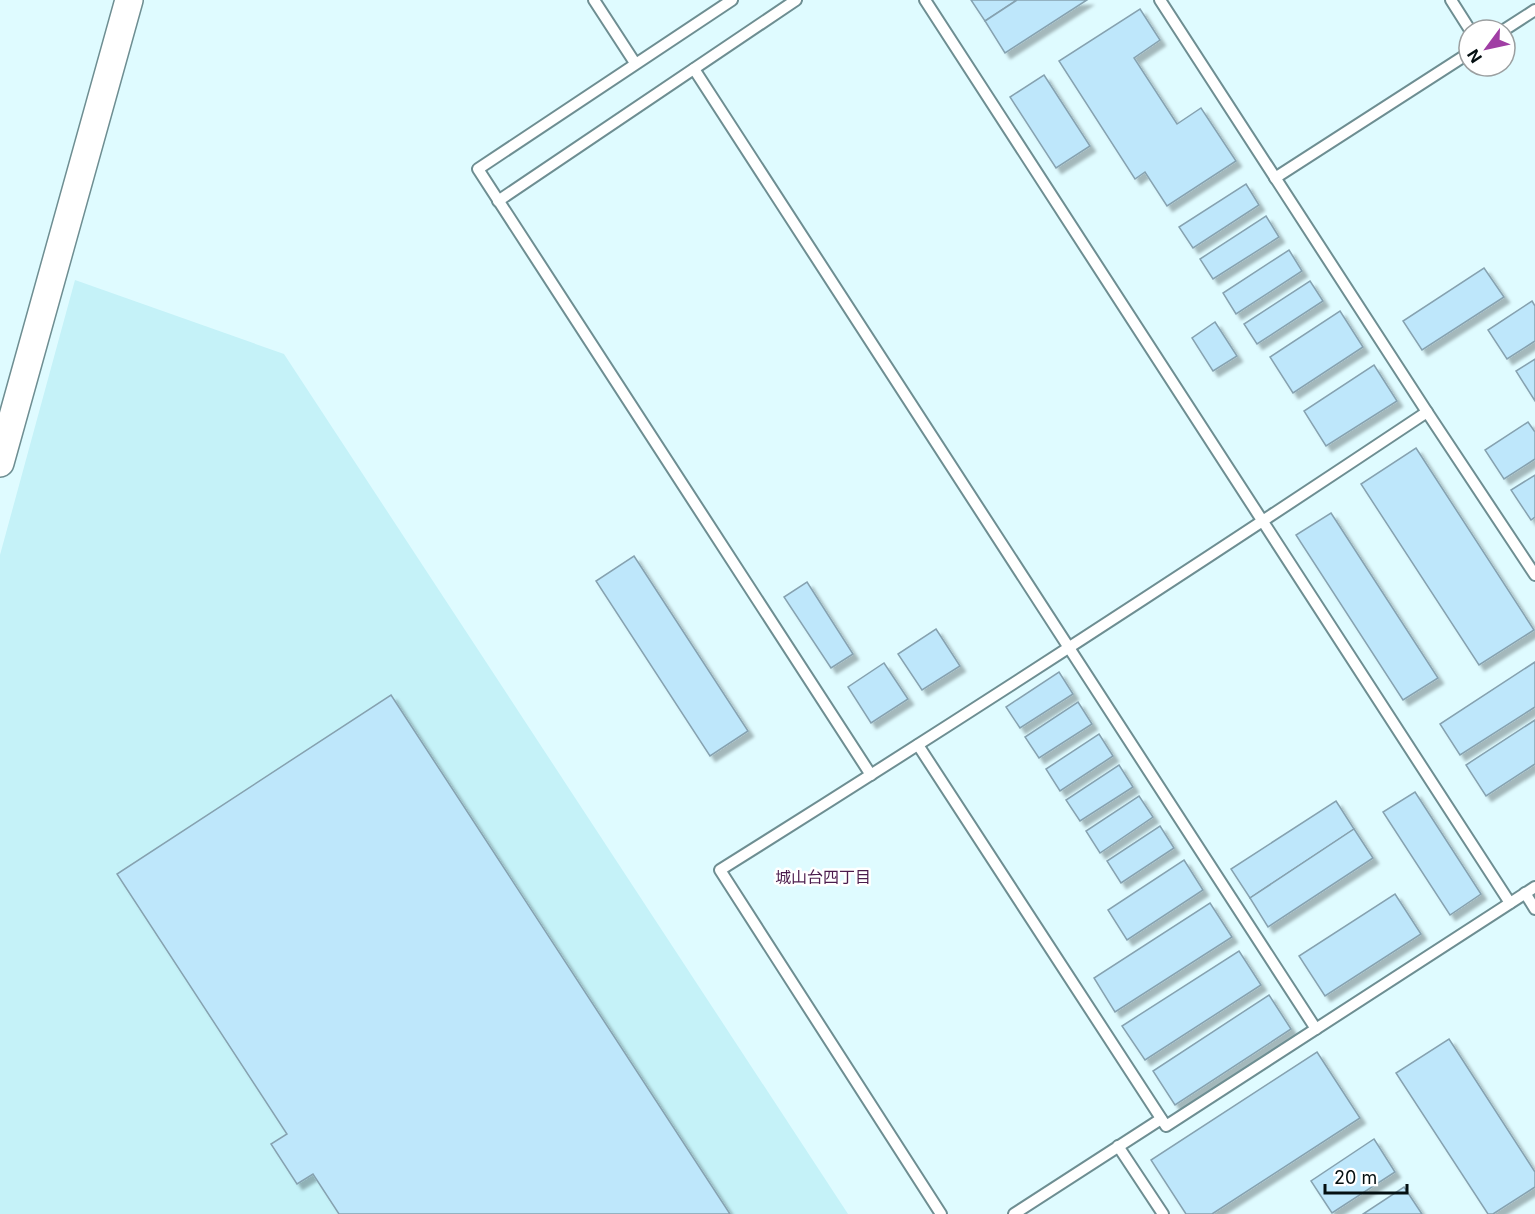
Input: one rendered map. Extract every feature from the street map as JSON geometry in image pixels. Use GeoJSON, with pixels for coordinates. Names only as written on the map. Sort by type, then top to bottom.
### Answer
{"type":"FeatureCollection","features":[{"type":"Feature","properties":{"kind":"street"},"geometry":{"type":"LineString","coordinates":[[0,463],[129,0]]}},
{"type":"Feature","properties":{"kind":"lane"},"geometry":{"type":"LineString","coordinates":[[594,0],[635,63]]}},
{"type":"Feature","properties":{"kind":"lane"},"geometry":{"type":"LineString","coordinates":[[732,0],[478,169],[871,776]]}},
{"type":"Feature","properties":{"kind":"lane"},"geometry":{"type":"LineString","coordinates":[[498,201],[796,0]]}},
{"type":"Feature","properties":{"kind":"lane"},"geometry":{"type":"LineString","coordinates":[[925,0],[1510,903]]}},
{"type":"Feature","properties":{"kind":"lane"},"geometry":{"type":"LineString","coordinates":[[1160,0],[1535,575]]}},
{"type":"Feature","properties":{"kind":"lane"},"geometry":{"type":"LineString","coordinates":[[1450,0],[1462,18]]}},
{"type":"Feature","properties":{"kind":"lane"},"geometry":{"type":"LineString","coordinates":[[1517,22],[1535,10]]}},
{"type":"Feature","properties":{"kind":"lane"},"geometry":{"type":"LineString","coordinates":[[1275,177],[1457,61]]}},
{"type":"Feature","properties":{"kind":"lane"},"geometry":{"type":"LineString","coordinates":[[694,69],[1316,1029]]}},
{"type":"Feature","properties":{"kind":"lane"},"geometry":{"type":"LineString","coordinates":[[941,1214],[720,870],[871,776],[1427,412]]}},
{"type":"Feature","properties":{"kind":"lane"},"geometry":{"type":"LineString","coordinates":[[918,745],[1166,1126],[1535,886]]}},
{"type":"Feature","properties":{"kind":"lane"},"geometry":{"type":"LineString","coordinates":[[1525,893],[1535,909]]}},
{"type":"Feature","properties":{"kind":"lane"},"geometry":{"type":"LineString","coordinates":[[1014,1214],[1161,1119]]}},
{"type":"Feature","properties":{"kind":"lane"},"geometry":{"type":"LineString","coordinates":[[1118,1146],[1162,1214]]}},
{"type":"Feature","properties":{"kind":"shaded area"},"geometry":{"type":"Polygon","coordinates":[[[75,280],[284,354],[848,1214],[0,1214],[0,555],[75,280]]]}},
{"type":"Feature","properties":{"kind":"building"},"geometry":{"type":"Polygon","coordinates":[[[971,0],[1017,0],[985,21],[971,0]]]}},
{"type":"Feature","properties":{"kind":"building"},"geometry":{"type":"Polygon","coordinates":[[[1017,0],[1087,0],[1005,53],[985,21],[1017,0]]]}},
{"type":"Feature","properties":{"kind":"building"},"geometry":{"type":"Polygon","coordinates":[[[1140,9],[1160,40],[1134,58],[1177,124],[1201,108],[1236,161],[1167,206],[1145,172],[1135,179],[1059,61],[1140,9]]]}},
{"type":"Feature","properties":{"kind":"building"},"geometry":{"type":"Polygon","coordinates":[[[1044,75],[1090,146],[1056,168],[1010,97],[1044,75]]]}},
{"type":"Feature","properties":{"kind":"building"},"geometry":{"type":"Polygon","coordinates":[[[1246,184],[1259,205],[1193,248],[1179,227],[1246,184]]]}},
{"type":"Feature","properties":{"kind":"building"},"geometry":{"type":"Polygon","coordinates":[[[1266,216],[1279,237],[1213,279],[1200,259],[1266,216]]]}},
{"type":"Feature","properties":{"kind":"building"},"geometry":{"type":"Polygon","coordinates":[[[1289,250],[1302,271],[1236,314],[1223,293],[1289,250]]]}},
{"type":"Feature","properties":{"kind":"building"},"geometry":{"type":"Polygon","coordinates":[[[1484,268],[1504,297],[1422,350],[1403,321],[1484,268]]]}},
{"type":"Feature","properties":{"kind":"building"},"geometry":{"type":"Polygon","coordinates":[[[1310,281],[1323,301],[1257,344],[1244,324],[1310,281]]]}},
{"type":"Feature","properties":{"kind":"building"},"geometry":{"type":"Polygon","coordinates":[[[1532,301],[1535,306],[1535,341],[1507,359],[1488,330],[1532,301]]]}},
{"type":"Feature","properties":{"kind":"building"},"geometry":{"type":"Polygon","coordinates":[[[1340,311],[1363,347],[1293,393],[1270,357],[1340,311]]]}},
{"type":"Feature","properties":{"kind":"building"},"geometry":{"type":"Polygon","coordinates":[[[1215,322],[1237,356],[1213,371],[1192,338],[1215,322]]]}},
{"type":"Feature","properties":{"kind":"building"},"geometry":{"type":"Polygon","coordinates":[[[1535,359],[1535,401],[1516,371],[1535,359]]]}},
{"type":"Feature","properties":{"kind":"building"},"geometry":{"type":"Polygon","coordinates":[[[1374,365],[1397,401],[1326,446],[1304,411],[1374,365]]]}},
{"type":"Feature","properties":{"kind":"building"},"geometry":{"type":"Polygon","coordinates":[[[1528,422],[1535,432],[1535,459],[1504,479],[1485,450],[1528,422]]]}},
{"type":"Feature","properties":{"kind":"building"},"geometry":{"type":"Polygon","coordinates":[[[1416,448],[1534,630],[1479,665],[1361,484],[1416,448]]]}},
{"type":"Feature","properties":{"kind":"building"},"geometry":{"type":"Polygon","coordinates":[[[1535,475],[1535,517],[1531,520],[1511,490],[1535,475]]]}},
{"type":"Feature","properties":{"kind":"building"},"geometry":{"type":"Polygon","coordinates":[[[1331,513],[1438,678],[1403,700],[1296,535],[1331,513]]]}},
{"type":"Feature","properties":{"kind":"building"},"geometry":{"type":"Polygon","coordinates":[[[634,556],[748,731],[710,756],[596,581],[634,556]]]}},
{"type":"Feature","properties":{"kind":"building"},"geometry":{"type":"Polygon","coordinates":[[[807,582],[853,654],[831,668],[784,597],[807,582]]]}},
{"type":"Feature","properties":{"kind":"building"},"geometry":{"type":"Polygon","coordinates":[[[936,629],[960,666],[922,690],[898,654],[936,629]]]}},
{"type":"Feature","properties":{"kind":"building"},"geometry":{"type":"Polygon","coordinates":[[[1535,662],[1535,707],[1460,755],[1440,724],[1535,662]]]}},
{"type":"Feature","properties":{"kind":"building"},"geometry":{"type":"Polygon","coordinates":[[[884,663],[908,699],[871,723],[848,687],[884,663]]]}},
{"type":"Feature","properties":{"kind":"building"},"geometry":{"type":"Polygon","coordinates":[[[1059,672],[1073,694],[1020,728],[1006,707],[1059,672]]]}},
{"type":"Feature","properties":{"kind":"building"},"geometry":{"type":"Polygon","coordinates":[[[391,695],[730,1214],[339,1214],[313,1174],[297,1184],[271,1144],[287,1134],[117,874],[391,695]]]}},
{"type":"Feature","properties":{"kind":"building"},"geometry":{"type":"Polygon","coordinates":[[[1078,702],[1092,724],[1039,758],[1025,737],[1078,702]]]}},
{"type":"Feature","properties":{"kind":"building"},"geometry":{"type":"Polygon","coordinates":[[[1535,720],[1535,764],[1486,796],[1466,765],[1535,720]]]}},
{"type":"Feature","properties":{"kind":"building"},"geometry":{"type":"Polygon","coordinates":[[[1099,734],[1113,756],[1060,791],[1046,769],[1099,734]]]}},
{"type":"Feature","properties":{"kind":"building"},"geometry":{"type":"Polygon","coordinates":[[[1119,765],[1133,787],[1080,821],[1066,800],[1119,765]]]}},
{"type":"Feature","properties":{"kind":"building"},"geometry":{"type":"Polygon","coordinates":[[[1415,792],[1481,894],[1450,915],[1383,812],[1415,792]]]}},
{"type":"Feature","properties":{"kind":"building"},"geometry":{"type":"Polygon","coordinates":[[[1139,796],[1153,817],[1100,853],[1086,831],[1139,796]]]}},
{"type":"Feature","properties":{"kind":"building"},"geometry":{"type":"Polygon","coordinates":[[[1336,801],[1354,829],[1250,898],[1231,869],[1336,801]]]}},
{"type":"Feature","properties":{"kind":"building"},"geometry":{"type":"Polygon","coordinates":[[[1160,826],[1174,848],[1121,883],[1107,861],[1160,826]]]}},
{"type":"Feature","properties":{"kind":"building"},"geometry":{"type":"Polygon","coordinates":[[[1354,829],[1373,858],[1268,927],[1250,898],[1354,829]]]}},
{"type":"Feature","properties":{"kind":"building"},"geometry":{"type":"Polygon","coordinates":[[[1184,860],[1203,890],[1127,940],[1108,910],[1184,860]]]}},
{"type":"Feature","properties":{"kind":"building"},"geometry":{"type":"Polygon","coordinates":[[[1395,894],[1421,934],[1325,996],[1299,956],[1395,894]]]}},
{"type":"Feature","properties":{"kind":"building"},"geometry":{"type":"Polygon","coordinates":[[[1210,903],[1232,937],[1115,1012],[1094,978],[1210,903]]]}},
{"type":"Feature","properties":{"kind":"building"},"geometry":{"type":"Polygon","coordinates":[[[1239,951],[1261,985],[1145,1060],[1122,1026],[1239,951]]]}},
{"type":"Feature","properties":{"kind":"building"},"geometry":{"type":"Polygon","coordinates":[[[1269,995],[1291,1029],[1175,1105],[1153,1071],[1269,995]]]}},
{"type":"Feature","properties":{"kind":"building"},"geometry":{"type":"Polygon","coordinates":[[[1449,1039],[1535,1172],[1535,1187],[1493,1214],[1488,1214],[1396,1073],[1449,1039]]]}},
{"type":"Feature","properties":{"kind":"building"},"geometry":{"type":"Polygon","coordinates":[[[1317,1052],[1360,1118],[1212,1214],[1186,1214],[1151,1160],[1317,1052]]]}},
{"type":"Feature","properties":{"kind":"building"},"geometry":{"type":"Polygon","coordinates":[[[1374,1139],[1395,1172],[1332,1213],[1311,1181],[1374,1139]]]}},
{"type":"Feature","properties":{"kind":"building"},"geometry":{"type":"Polygon","coordinates":[[[1404,1187],[1422,1214],[1363,1214],[1404,1187]]]}},
{"type":"Feature","properties":{"kind":"district","name":"城山台四丁目"},"geometry":{"type":"Point","coordinates":[823,877]}}]}
